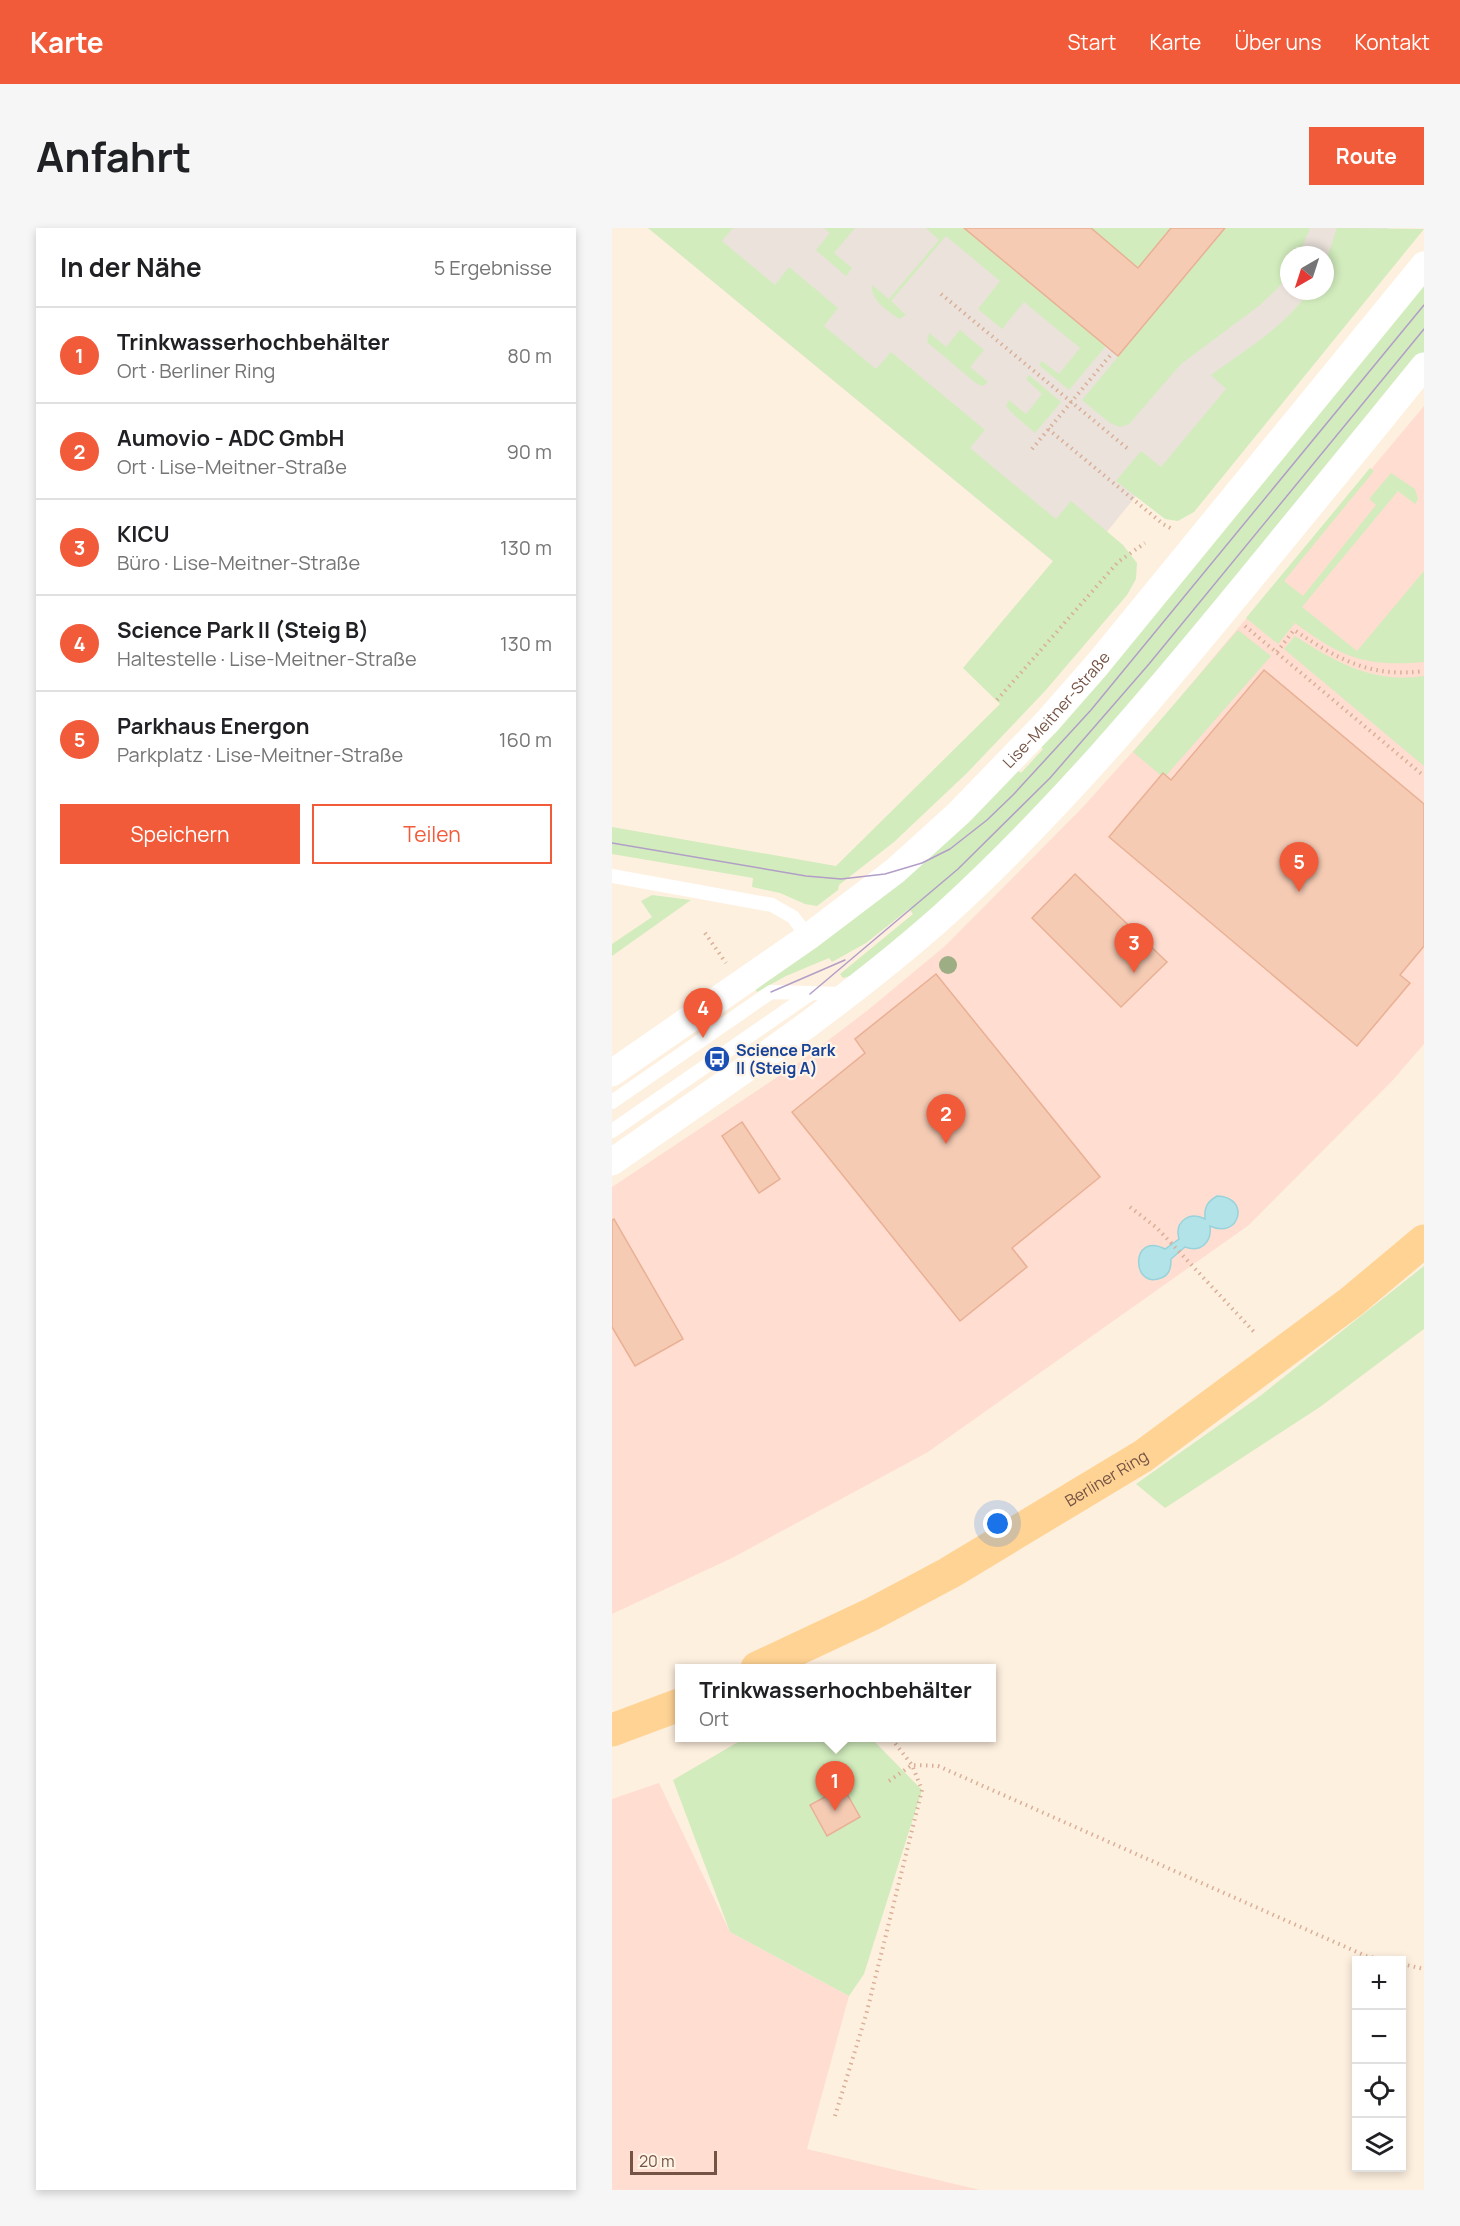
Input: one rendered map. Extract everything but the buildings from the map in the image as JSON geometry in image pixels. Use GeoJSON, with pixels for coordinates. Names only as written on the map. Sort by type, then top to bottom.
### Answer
{"type":"FeatureCollection","features":[{"type":"Feature","properties":{"kind":"main road","name":"Berliner Ring"},"geometry":{"type":"LineString","coordinates":[[766,1664],[872,1614],[949,1573],[1143,1456],[1351,1302],[1424,1241]]}},
{"type":"Feature","properties":{"kind":"main road"},"geometry":{"type":"LineString","coordinates":[[612,1730],[675,1706]]}},
{"type":"Feature","properties":{"kind":"street","name":"Lise-Meitner-Straße"},"geometry":{"type":"LineString","coordinates":[[612,1073],[808,937],[880,884],[928,842],[1047,722],[1097,665],[1424,265]]}},
{"type":"Feature","properties":{"kind":"street"},"geometry":{"type":"LineString","coordinates":[[612,1162],[783,1044],[849,994],[951,907],[1017,844],[1081,779],[1182,662],[1424,366]]}},
{"type":"Feature","properties":{"kind":"lane"},"geometry":{"type":"LineString","coordinates":[[612,876],[772,905],[793,917],[808,937]]}},
{"type":"Feature","properties":{"kind":"lane"},"geometry":{"type":"LineString","coordinates":[[612,1102],[771,992],[849,994]]}},
{"type":"Feature","properties":{"kind":"lane"},"geometry":{"type":"LineString","coordinates":[[612,1131],[810,994]]}},
{"type":"Feature","properties":{"kind":"path"},"geometry":{"type":"LineString","coordinates":[[941,294],[1128,449]]}},
{"type":"Feature","properties":{"kind":"path"},"geometry":{"type":"LineString","coordinates":[[1032,449],[1113,352]]}},
{"type":"Feature","properties":{"kind":"path"},"geometry":{"type":"LineString","coordinates":[[1048,429],[1163,524],[1171,529],[1180,530]]}},
{"type":"Feature","properties":{"kind":"path"},"geometry":{"type":"LineString","coordinates":[[997,700],[1110,571],[1145,543]]}},
{"type":"Feature","properties":{"kind":"path"},"geometry":{"type":"LineString","coordinates":[[1238,620],[1424,776]]}},
{"type":"Feature","properties":{"kind":"path"},"geometry":{"type":"LineString","coordinates":[[1277,651],[1294,630],[1331,654],[1361,667],[1392,673],[1424,671]]}},
{"type":"Feature","properties":{"kind":"path"},"geometry":{"type":"LineString","coordinates":[[705,933],[731,970]]}},
{"type":"Feature","properties":{"kind":"path"},"geometry":{"type":"LineString","coordinates":[[1130,1207],[1157,1228],[1256,1335]]}},
{"type":"Feature","properties":{"kind":"path"},"geometry":{"type":"LineString","coordinates":[[835,2116],[866,2015],[922,1790],[912,1765],[895,1742]]}},
{"type":"Feature","properties":{"kind":"path"},"geometry":{"type":"LineString","coordinates":[[889,1781],[912,1765],[938,1766],[1366,1956]]}},
{"type":"Feature","properties":{"kind":"path"},"geometry":{"type":"LineString","coordinates":[[1406,1965],[1424,1969]]}},
{"type":"Feature","properties":{"kind":"shaded area"},"geometry":{"type":"Polygon","coordinates":[[[648,228],[1389,228],[1334,286],[1334,246],[1280,246],[1280,300],[1321,300],[1136,496],[1071,576],[648,228]]]}},
{"type":"Feature","properties":{"kind":"shaded area"},"geometry":{"type":"Polygon","coordinates":[[[1424,406],[1424,1044],[1393,1080],[1249,1225],[928,1452],[732,1558],[612,1614],[612,1187],[797,1064],[868,1010],[945,946],[1082,808],[1162,719],[1424,406]]]}},
{"type":"Feature","properties":{"kind":"shaded area"},"geometry":{"type":"Polygon","coordinates":[[[659,1783],[730,1932],[849,1996],[807,2149],[980,2190],[612,2190],[612,1799],[659,1783]]]}},
{"type":"Feature","properties":{"kind":"green space"},"geometry":{"type":"Polygon","coordinates":[[[648,228],[733,228],[722,241],[775,285],[789,267],[838,308],[824,326],[876,369],[891,352],[985,430],[970,448],[1056,519],[1071,501],[1123,545],[1137,563],[1136,579],[1127,595],[1045,691],[967,773],[894,842],[839,885],[838,890],[817,906],[805,904],[780,893],[752,887],[753,878],[612,854],[612,827],[836,866],[1000,704],[963,668],[1053,561],[648,228]]]}},
{"type":"Feature","properties":{"kind":"green space"},"geometry":{"type":"Polygon","coordinates":[[[824,228],[855,228],[834,253],[852,268],[846,276],[816,250],[830,233],[824,228]]]}},
{"type":"Feature","properties":{"kind":"green space"},"geometry":{"type":"Polygon","coordinates":[[[926,228],[964,228],[1106,346],[1069,390],[1039,365],[1042,361],[1059,374],[1080,348],[1024,302],[1002,329],[978,309],[1000,281],[946,236],[891,301],[906,315],[899,319],[881,305],[874,296],[872,285],[889,299],[939,240],[926,228]]]}},
{"type":"Feature","properties":{"kind":"green space"},"geometry":{"type":"Polygon","coordinates":[[[1091,228],[1171,228],[1138,268],[1091,228]]]}},
{"type":"Feature","properties":{"kind":"green space"},"geometry":{"type":"Polygon","coordinates":[[[1225,228],[1310,228],[1303,246],[1280,246],[1280,285],[1277,289],[1260,305],[1181,364],[1129,424],[1120,427],[1110,423],[1082,400],[1225,228]]]}},
{"type":"Feature","properties":{"kind":"green space"},"geometry":{"type":"Polygon","coordinates":[[[1337,228],[1424,229],[1194,512],[1178,521],[1165,519],[1116,481],[1141,451],[1161,467],[1226,389],[1211,375],[1276,327],[1302,300],[1334,300],[1334,246],[1331,246],[1337,228]]]}},
{"type":"Feature","properties":{"kind":"green space"},"geometry":{"type":"Polygon","coordinates":[[[1424,277],[1424,355],[1140,701],[1006,848],[854,975],[843,978],[840,974],[913,914],[909,909],[866,943],[832,962],[829,958],[786,976],[757,992],[752,984],[1013,767],[1021,773],[1043,749],[1037,743],[1424,277]]]}},
{"type":"Feature","properties":{"kind":"green space"},"geometry":{"type":"Polygon","coordinates":[[[960,330],[984,350],[970,367],[988,382],[983,386],[977,384],[927,342],[929,333],[946,347],[960,330]]]}},
{"type":"Feature","properties":{"kind":"green space"},"geometry":{"type":"Polygon","coordinates":[[[1029,375],[1061,402],[1035,433],[1006,406],[1009,400],[1026,414],[1042,394],[1026,379],[1029,375]]]}},
{"type":"Feature","properties":{"kind":"green space"},"geometry":{"type":"Polygon","coordinates":[[[1370,468],[1374,471],[1284,581],[1303,596],[1376,505],[1369,499],[1391,473],[1415,489],[1418,499],[1415,504],[1398,491],[1302,607],[1357,651],[1424,571],[1424,662],[1386,663],[1355,658],[1327,645],[1295,623],[1278,644],[1246,618],[1370,468]]]}},
{"type":"Feature","properties":{"kind":"green space"},"geometry":{"type":"Polygon","coordinates":[[[1238,630],[1271,656],[1164,778],[1133,752],[1238,630]]]}},
{"type":"Feature","properties":{"kind":"green space"},"geometry":{"type":"Polygon","coordinates":[[[1295,636],[1340,662],[1372,674],[1405,678],[1424,676],[1424,766],[1284,649],[1295,636]]]}},
{"type":"Feature","properties":{"kind":"green space"},"geometry":{"type":"Polygon","coordinates":[[[652,895],[691,900],[612,956],[612,944],[652,917],[641,901],[652,895]]]}},
{"type":"Feature","properties":{"kind":"green space"},"geometry":{"type":"Polygon","coordinates":[[[1424,1266],[1424,1329],[1320,1407],[1165,1508],[1136,1484],[1260,1396],[1424,1266]]]}},
{"type":"Feature","properties":{"kind":"green space"},"geometry":{"type":"Polygon","coordinates":[[[738,1742],[875,1742],[922,1790],[864,1974],[849,1996],[730,1932],[673,1780],[738,1742]]]}},
{"type":"Feature","properties":{"kind":"water"},"geometry":{"type":"Polygon","coordinates":[[[1217,1196],[1228,1198],[1234,1203],[1238,1210],[1234,1223],[1220,1229],[1210,1226],[1209,1237],[1204,1245],[1196,1248],[1185,1247],[1171,1259],[1171,1265],[1164,1277],[1151,1279],[1144,1276],[1140,1269],[1140,1253],[1145,1248],[1154,1246],[1165,1249],[1179,1239],[1179,1227],[1184,1219],[1194,1216],[1205,1219],[1207,1205],[1217,1196]]]}},
{"type":"Feature","properties":{"kind":"tram line"},"geometry":{"type":"LineString","coordinates":[[612,843],[806,876],[841,879],[885,874],[922,863],[950,849],[987,820],[1013,795],[1091,710],[1424,305]]}},
{"type":"Feature","properties":{"kind":"tram line"},"geometry":{"type":"LineString","coordinates":[[810,994],[958,869],[1050,778],[1149,664],[1424,329]]}},
{"type":"Feature","properties":{"kind":"tram line"},"geometry":{"type":"LineString","coordinates":[[771,992],[845,960]]}},
{"type":"Feature","properties":{"kind":"place","name":"Parkhaus Energon"},"geometry":{"type":"Point","coordinates":[1299,892]}},
{"type":"Feature","properties":{"kind":"place","name":"KICU"},"geometry":{"type":"Point","coordinates":[1134,973]}},
{"type":"Feature","properties":{"kind":"place","name":"Science Park II (Steig B)"},"geometry":{"type":"Point","coordinates":[703,1038]}},
{"type":"Feature","properties":{"kind":"place","name":"Science Park II (Steig A)"},"geometry":{"type":"Point","coordinates":[717,1059]}},
{"type":"Feature","properties":{"kind":"place","name":"Aumovio - ADC GmbH"},"geometry":{"type":"Point","coordinates":[946,1144]}},
{"type":"Feature","properties":{"kind":"place","name":"Trinkwasserhochbehälter"},"geometry":{"type":"Point","coordinates":[835,1811]}}]}
